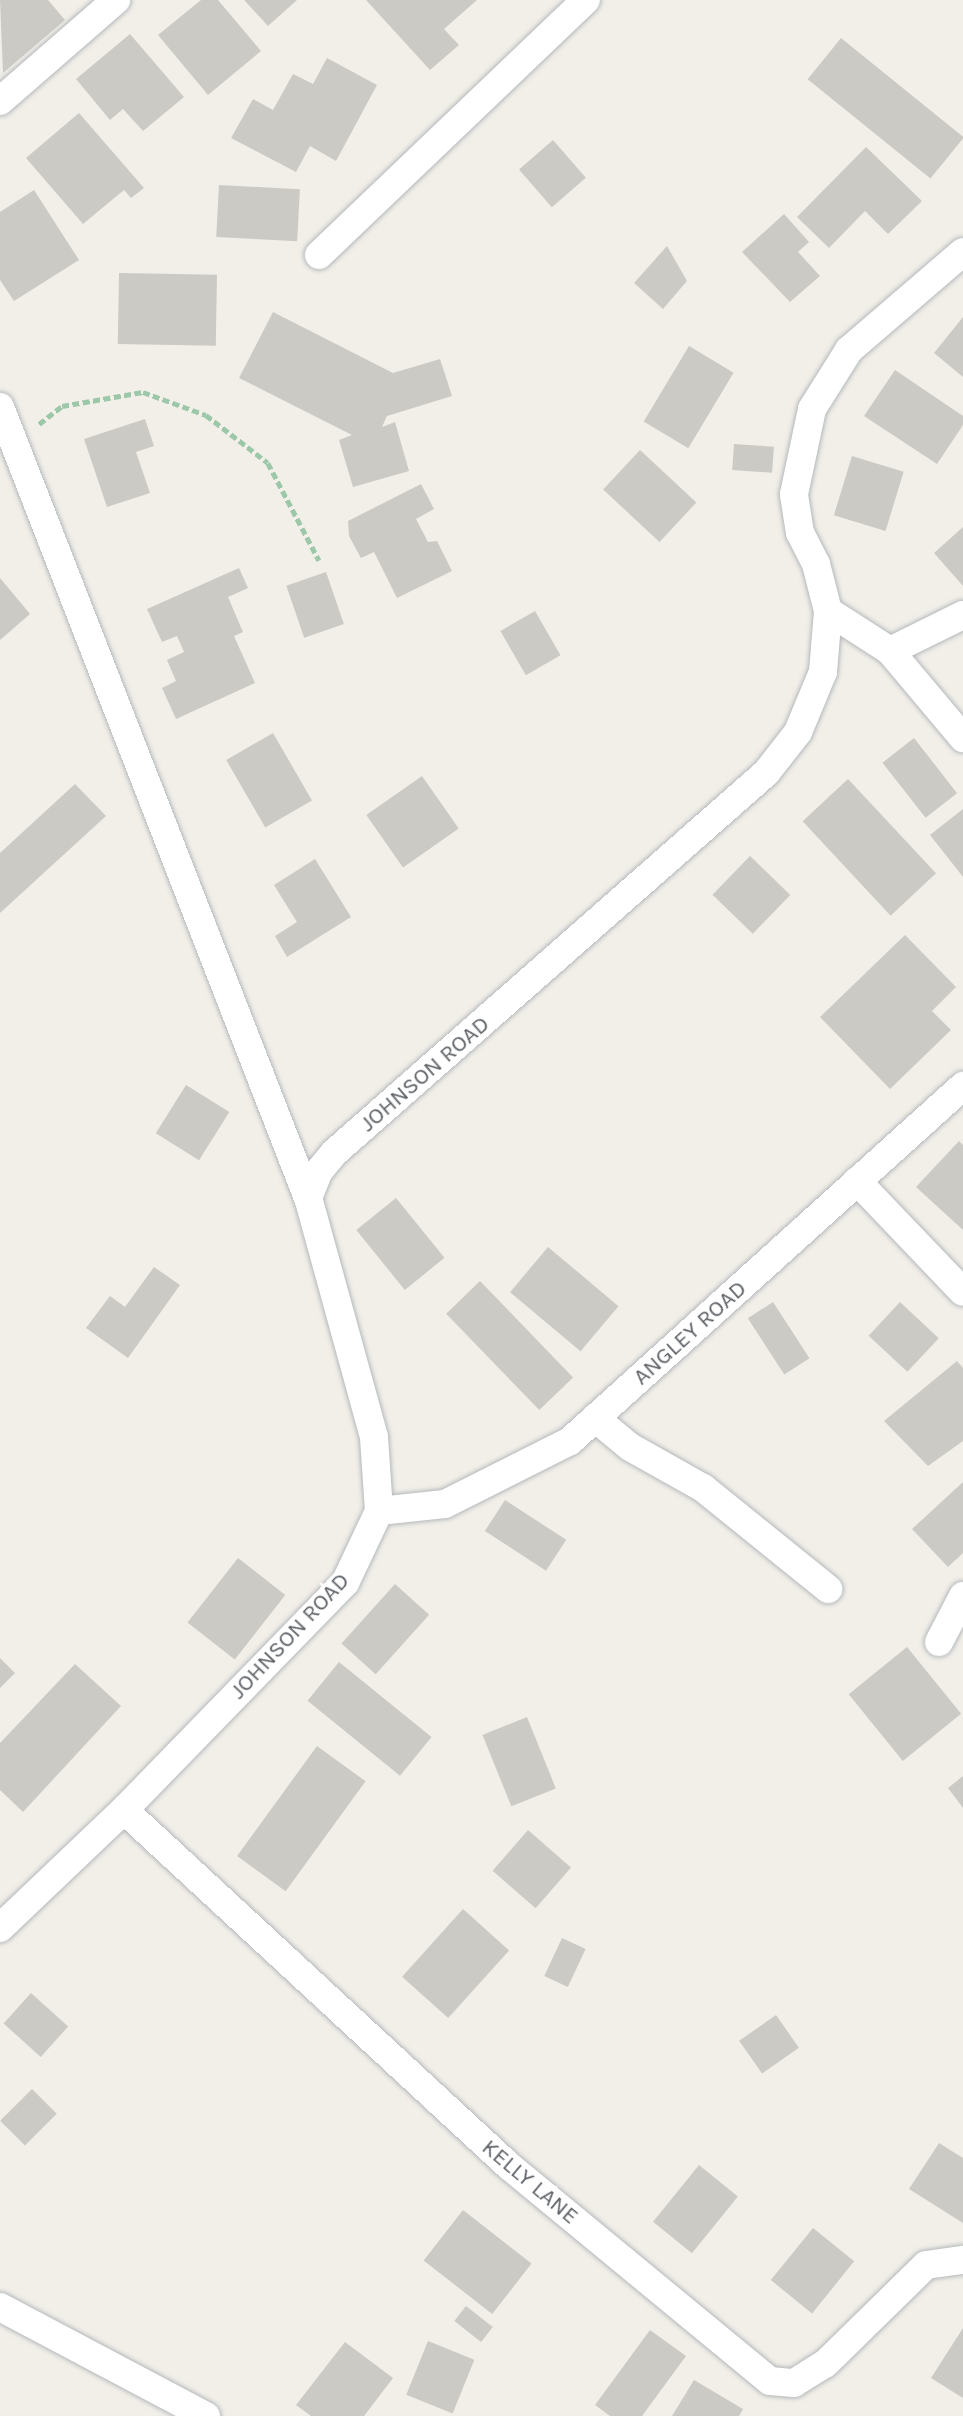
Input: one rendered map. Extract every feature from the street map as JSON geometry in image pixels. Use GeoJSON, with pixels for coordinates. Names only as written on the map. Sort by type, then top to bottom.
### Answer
{"type":"FeatureCollection","features":[{"type":"Feature","properties":{"kind":"street"},"geometry":{"type":"LineString","coordinates":[[0,101],[116,0]]}},
{"type":"Feature","properties":{"kind":"street"},"geometry":{"type":"LineString","coordinates":[[319,255],[586,0]]}},
{"type":"Feature","properties":{"kind":"street","name":"JOHNSON ROAD"},"geometry":{"type":"LineString","coordinates":[[0,1928],[124,1810],[345,1583],[379,1511],[374,1437],[308,1198],[319,1171],[335,1152],[766,773],[798,732],[823,672],[828,611],[816,564],[800,533],[794,494],[812,410],[849,350],[963,252]]}},
{"type":"Feature","properties":{"kind":"street"},"geometry":{"type":"LineString","coordinates":[[0,407],[7,450],[308,1198]]}},
{"type":"Feature","properties":{"kind":"street"},"geometry":{"type":"LineString","coordinates":[[828,611],[890,650],[963,738]]}},
{"type":"Feature","properties":{"kind":"street"},"geometry":{"type":"LineString","coordinates":[[890,650],[963,615]]}},
{"type":"Feature","properties":{"kind":"street","name":"ANGLEY ROAD"},"geometry":{"type":"LineString","coordinates":[[379,1511],[445,1504],[570,1441],[963,1086]]}},
{"type":"Feature","properties":{"kind":"street"},"geometry":{"type":"LineString","coordinates":[[857,1181],[963,1292]]}},
{"type":"Feature","properties":{"kind":"street"},"geometry":{"type":"LineString","coordinates":[[595,1418],[629,1447],[712,1495],[828,1589]]}},
{"type":"Feature","properties":{"kind":"street"},"geometry":{"type":"LineString","coordinates":[[939,1642],[963,1596]]}},
{"type":"Feature","properties":{"kind":"street","name":"KELLY LANE"},"geometry":{"type":"LineString","coordinates":[[124,1810],[509,2166],[770,2381],[794,2383],[825,2364],[926,2265],[963,2260]]}},
{"type":"Feature","properties":{"kind":"street"},"geometry":{"type":"LineString","coordinates":[[0,2307],[206,2416]]}},
{"type":"Feature","properties":{"kind":"path"},"geometry":{"type":"LineString","coordinates":[[7,450],[62,406],[143,391],[206,415],[268,463],[319,560]]}},
{"type":"Feature","properties":{"kind":"building"},"geometry":{"type":"Polygon","coordinates":[[[0,0],[48,0],[65,20],[3,73],[0,0]]]}},
{"type":"Feature","properties":{"kind":"building"},"geometry":{"type":"Polygon","coordinates":[[[201,0],[218,0],[261,51],[208,95],[158,35],[201,0]]]}},
{"type":"Feature","properties":{"kind":"building"},"geometry":{"type":"Polygon","coordinates":[[[244,0],[297,0],[268,26],[244,0]]]}},
{"type":"Feature","properties":{"kind":"building"},"geometry":{"type":"Polygon","coordinates":[[[366,0],[477,0],[444,29],[459,45],[430,70],[366,0]]]}},
{"type":"Feature","properties":{"kind":"building"},"geometry":{"type":"Polygon","coordinates":[[[130,34],[184,97],[143,131],[123,109],[110,120],[76,79],[130,34]]]}},
{"type":"Feature","properties":{"kind":"building"},"geometry":{"type":"Polygon","coordinates":[[[841,38],[963,137],[930,179],[808,79],[841,38]]]}},
{"type":"Feature","properties":{"kind":"building"},"geometry":{"type":"Polygon","coordinates":[[[327,58],[377,85],[336,161],[310,146],[296,172],[231,138],[253,99],[273,110],[293,74],[313,84],[327,58]]]}},
{"type":"Feature","properties":{"kind":"building"},"geometry":{"type":"Polygon","coordinates":[[[79,113],[144,188],[131,198],[124,190],[83,224],[26,158],[79,113]]]}},
{"type":"Feature","properties":{"kind":"building"},"geometry":{"type":"Polygon","coordinates":[[[553,140],[586,178],[552,207],[519,170],[553,140]]]}},
{"type":"Feature","properties":{"kind":"building"},"geometry":{"type":"Polygon","coordinates":[[[866,147],[922,201],[888,234],[865,211],[829,248],[797,217],[866,147]]]}},
{"type":"Feature","properties":{"kind":"building"},"geometry":{"type":"Polygon","coordinates":[[[219,185],[300,189],[297,241],[216,237],[219,185]]]}},
{"type":"Feature","properties":{"kind":"building"},"geometry":{"type":"Polygon","coordinates":[[[34,190],[79,260],[14,301],[0,280],[0,212],[34,190]]]}},
{"type":"Feature","properties":{"kind":"building"},"geometry":{"type":"Polygon","coordinates":[[[784,214],[809,242],[798,252],[820,276],[790,302],[742,252],[784,214]]]}},
{"type":"Feature","properties":{"kind":"building"},"geometry":{"type":"Polygon","coordinates":[[[667,246],[687,281],[663,309],[634,283],[667,246]]]}},
{"type":"Feature","properties":{"kind":"building"},"geometry":{"type":"Polygon","coordinates":[[[119,273],[217,275],[216,346],[118,344],[119,273]]]}},
{"type":"Feature","properties":{"kind":"building"},"geometry":{"type":"Polygon","coordinates":[[[273,312],[393,373],[440,359],[452,396],[387,416],[382,427],[395,422],[409,471],[353,487],[339,440],[352,435],[239,378],[273,312]]]}},
{"type":"Feature","properties":{"kind":"building"},"geometry":{"type":"Polygon","coordinates":[[[963,317],[963,377],[934,353],[963,317]]]}},
{"type":"Feature","properties":{"kind":"building"},"geometry":{"type":"Polygon","coordinates":[[[689,346],[734,373],[688,448],[644,421],[689,346]]]}},
{"type":"Feature","properties":{"kind":"building"},"geometry":{"type":"Polygon","coordinates":[[[895,370],[963,416],[963,425],[937,464],[864,416],[895,370]]]}},
{"type":"Feature","properties":{"kind":"building"},"geometry":{"type":"Polygon","coordinates":[[[145,419],[154,446],[136,452],[150,493],[107,507],[84,439],[145,419]]]}},
{"type":"Feature","properties":{"kind":"building"},"geometry":{"type":"Polygon","coordinates":[[[734,444],[774,447],[772,473],[732,470],[734,444]]]}},
{"type":"Feature","properties":{"kind":"building"},"geometry":{"type":"Polygon","coordinates":[[[640,450],[696,503],[659,542],[603,489],[640,450]]]}},
{"type":"Feature","properties":{"kind":"building"},"geometry":{"type":"Polygon","coordinates":[[[852,456],[904,472],[886,531],[834,515],[852,456]]]}},
{"type":"Feature","properties":{"kind":"building"},"geometry":{"type":"Polygon","coordinates":[[[421,484],[434,509],[416,519],[428,542],[437,541],[452,571],[397,598],[374,552],[361,558],[349,536],[348,521],[421,484]]]}},
{"type":"Feature","properties":{"kind":"building"},"geometry":{"type":"Polygon","coordinates":[[[963,527],[963,586],[934,553],[963,527]]]}},
{"type":"Feature","properties":{"kind":"building"},"geometry":{"type":"Polygon","coordinates":[[[239,568],[248,588],[228,597],[243,632],[234,636],[255,683],[176,719],[162,688],[176,681],[167,660],[184,652],[177,636],[162,642],[147,609],[239,568]]]}},
{"type":"Feature","properties":{"kind":"building"},"geometry":{"type":"Polygon","coordinates":[[[326,572],[344,624],[304,638],[286,586],[326,572]]]}},
{"type":"Feature","properties":{"kind":"building"},"geometry":{"type":"Polygon","coordinates":[[[0,578],[30,614],[0,640],[0,578]]]}},
{"type":"Feature","properties":{"kind":"building"},"geometry":{"type":"Polygon","coordinates":[[[535,611],[560,655],[526,675],[500,631],[535,611]]]}},
{"type":"Feature","properties":{"kind":"building"},"geometry":{"type":"Polygon","coordinates":[[[273,733],[312,801],[265,828],[226,760],[273,733]]]}},
{"type":"Feature","properties":{"kind":"building"},"geometry":{"type":"Polygon","coordinates":[[[914,738],[957,793],[926,818],[882,763],[914,738]]]}},
{"type":"Feature","properties":{"kind":"building"},"geometry":{"type":"Polygon","coordinates":[[[422,776],[459,828],[403,867],[366,815],[422,776]]]}},
{"type":"Feature","properties":{"kind":"building"},"geometry":{"type":"Polygon","coordinates":[[[848,779],[936,873],[891,916],[803,821],[848,779]]]}},
{"type":"Feature","properties":{"kind":"building"},"geometry":{"type":"Polygon","coordinates":[[[75,784],[106,816],[0,913],[0,853],[75,784]]]}},
{"type":"Feature","properties":{"kind":"building"},"geometry":{"type":"Polygon","coordinates":[[[963,809],[963,877],[930,835],[963,809]]]}},
{"type":"Feature","properties":{"kind":"building"},"geometry":{"type":"Polygon","coordinates":[[[750,856],[790,895],[753,934],[712,895],[750,856]]]}},
{"type":"Feature","properties":{"kind":"building"},"geometry":{"type":"Polygon","coordinates":[[[315,859],[351,917],[287,957],[275,936],[297,922],[274,885],[315,859]]]}},
{"type":"Feature","properties":{"kind":"building"},"geometry":{"type":"Polygon","coordinates":[[[905,935],[956,987],[932,1011],[951,1030],[890,1089],[820,1017],[905,935]]]}},
{"type":"Feature","properties":{"kind":"building"},"geometry":{"type":"Polygon","coordinates":[[[186,1085],[229,1112],[199,1160],[156,1133],[186,1085]]]}},
{"type":"Feature","properties":{"kind":"building"},"geometry":{"type":"Polygon","coordinates":[[[959,1141],[963,1145],[963,1230],[916,1187],[959,1141]]]}},
{"type":"Feature","properties":{"kind":"building"},"geometry":{"type":"Polygon","coordinates":[[[396,1198],[444,1258],[405,1290],[356,1230],[396,1198]]]}},
{"type":"Feature","properties":{"kind":"building"},"geometry":{"type":"Polygon","coordinates":[[[548,1247],[618,1306],[581,1351],[510,1292],[548,1247]]]}},
{"type":"Feature","properties":{"kind":"building"},"geometry":{"type":"Polygon","coordinates":[[[154,1267],[180,1285],[128,1358],[86,1328],[110,1296],[125,1307],[154,1267]]]}},
{"type":"Feature","properties":{"kind":"building"},"geometry":{"type":"Polygon","coordinates":[[[480,1281],[573,1377],[539,1410],[446,1314],[480,1281]]]}},
{"type":"Feature","properties":{"kind":"building"},"geometry":{"type":"Polygon","coordinates":[[[773,1302],[809,1358],[784,1375],[748,1318],[773,1302]]]}},
{"type":"Feature","properties":{"kind":"building"},"geometry":{"type":"Polygon","coordinates":[[[900,1302],[939,1338],[907,1372],[869,1336],[900,1302]]]}},
{"type":"Feature","properties":{"kind":"building"},"geometry":{"type":"Polygon","coordinates":[[[957,1361],[963,1368],[963,1441],[928,1466],[884,1421],[957,1361]]]}},
{"type":"Feature","properties":{"kind":"building"},"geometry":{"type":"Polygon","coordinates":[[[963,1482],[963,1553],[948,1567],[912,1529],[963,1482]]]}},
{"type":"Feature","properties":{"kind":"building"},"geometry":{"type":"Polygon","coordinates":[[[505,1500],[566,1540],[546,1571],[485,1531],[505,1500]]]}},
{"type":"Feature","properties":{"kind":"building"},"geometry":{"type":"Polygon","coordinates":[[[238,1558],[285,1595],[235,1660],[188,1623],[238,1558]]]}},
{"type":"Feature","properties":{"kind":"building"},"geometry":{"type":"Polygon","coordinates":[[[395,1584],[429,1615],[376,1674],[341,1643],[395,1584]]]}},
{"type":"Feature","properties":{"kind":"building"},"geometry":{"type":"Polygon","coordinates":[[[907,1647],[961,1714],[903,1761],[849,1694],[907,1647]]]}},
{"type":"Feature","properties":{"kind":"building"},"geometry":{"type":"Polygon","coordinates":[[[0,1658],[15,1673],[0,1688],[0,1658]]]}},
{"type":"Feature","properties":{"kind":"building"},"geometry":{"type":"Polygon","coordinates":[[[339,1662],[431,1737],[400,1776],[308,1701],[339,1662]]]}},
{"type":"Feature","properties":{"kind":"building"},"geometry":{"type":"Polygon","coordinates":[[[75,1664],[121,1706],[23,1812],[0,1790],[0,1743],[75,1664]]]}},
{"type":"Feature","properties":{"kind":"building"},"geometry":{"type":"Polygon","coordinates":[[[527,1717],[556,1788],[511,1806],[482,1735],[527,1717]]]}},
{"type":"Feature","properties":{"kind":"building"},"geometry":{"type":"Polygon","coordinates":[[[317,1746],[366,1781],[286,1891],[237,1856],[317,1746]]]}},
{"type":"Feature","properties":{"kind":"building"},"geometry":{"type":"Polygon","coordinates":[[[963,1776],[963,1808],[948,1788],[963,1776]]]}},
{"type":"Feature","properties":{"kind":"building"},"geometry":{"type":"Polygon","coordinates":[[[528,1830],[571,1867],[536,1908],[493,1871],[528,1830]]]}},
{"type":"Feature","properties":{"kind":"building"},"geometry":{"type":"Polygon","coordinates":[[[463,1909],[509,1950],[448,2018],[402,1977],[463,1909]]]}},
{"type":"Feature","properties":{"kind":"building"},"geometry":{"type":"Polygon","coordinates":[[[562,1938],[586,1949],[568,1987],[544,1976],[562,1938]]]}},
{"type":"Feature","properties":{"kind":"building"},"geometry":{"type":"Polygon","coordinates":[[[31,1993],[68,2026],[41,2057],[4,2023],[31,1993]]]}},
{"type":"Feature","properties":{"kind":"building"},"geometry":{"type":"Polygon","coordinates":[[[776,2015],[799,2048],[762,2074],[739,2041],[776,2015]]]}},
{"type":"Feature","properties":{"kind":"building"},"geometry":{"type":"Polygon","coordinates":[[[32,2089],[57,2114],[25,2146],[0,2121],[32,2089]]]}},
{"type":"Feature","properties":{"kind":"building"},"geometry":{"type":"Polygon","coordinates":[[[939,2143],[963,2158],[963,2223],[909,2189],[939,2143]]]}},
{"type":"Feature","properties":{"kind":"building"},"geometry":{"type":"Polygon","coordinates":[[[699,2165],[738,2196],[692,2253],[653,2222],[699,2165]]]}},
{"type":"Feature","properties":{"kind":"building"},"geometry":{"type":"Polygon","coordinates":[[[463,2210],[532,2264],[492,2314],[424,2260],[463,2210]]]}},
{"type":"Feature","properties":{"kind":"building"},"geometry":{"type":"Polygon","coordinates":[[[813,2228],[854,2261],[812,2313],[771,2280],[813,2228]]]}},
{"type":"Feature","properties":{"kind":"building"},"geometry":{"type":"Polygon","coordinates":[[[466,2306],[493,2327],[481,2342],[454,2321],[466,2306]]]}},
{"type":"Feature","properties":{"kind":"building"},"geometry":{"type":"Polygon","coordinates":[[[963,2328],[963,2398],[931,2378],[963,2328]]]}},
{"type":"Feature","properties":{"kind":"building"},"geometry":{"type":"Polygon","coordinates":[[[650,2330],[686,2356],[642,2416],[610,2416],[595,2405],[650,2330]]]}},
{"type":"Feature","properties":{"kind":"building"},"geometry":{"type":"Polygon","coordinates":[[[428,2341],[474,2360],[453,2414],[406,2395],[428,2341]]]}},
{"type":"Feature","properties":{"kind":"building"},"geometry":{"type":"Polygon","coordinates":[[[345,2342],[393,2378],[364,2416],[311,2416],[296,2405],[345,2342]]]}},
{"type":"Feature","properties":{"kind":"building"},"geometry":{"type":"Polygon","coordinates":[[[694,2380],[743,2409],[739,2416],[672,2416],[694,2380]]]}}]}
